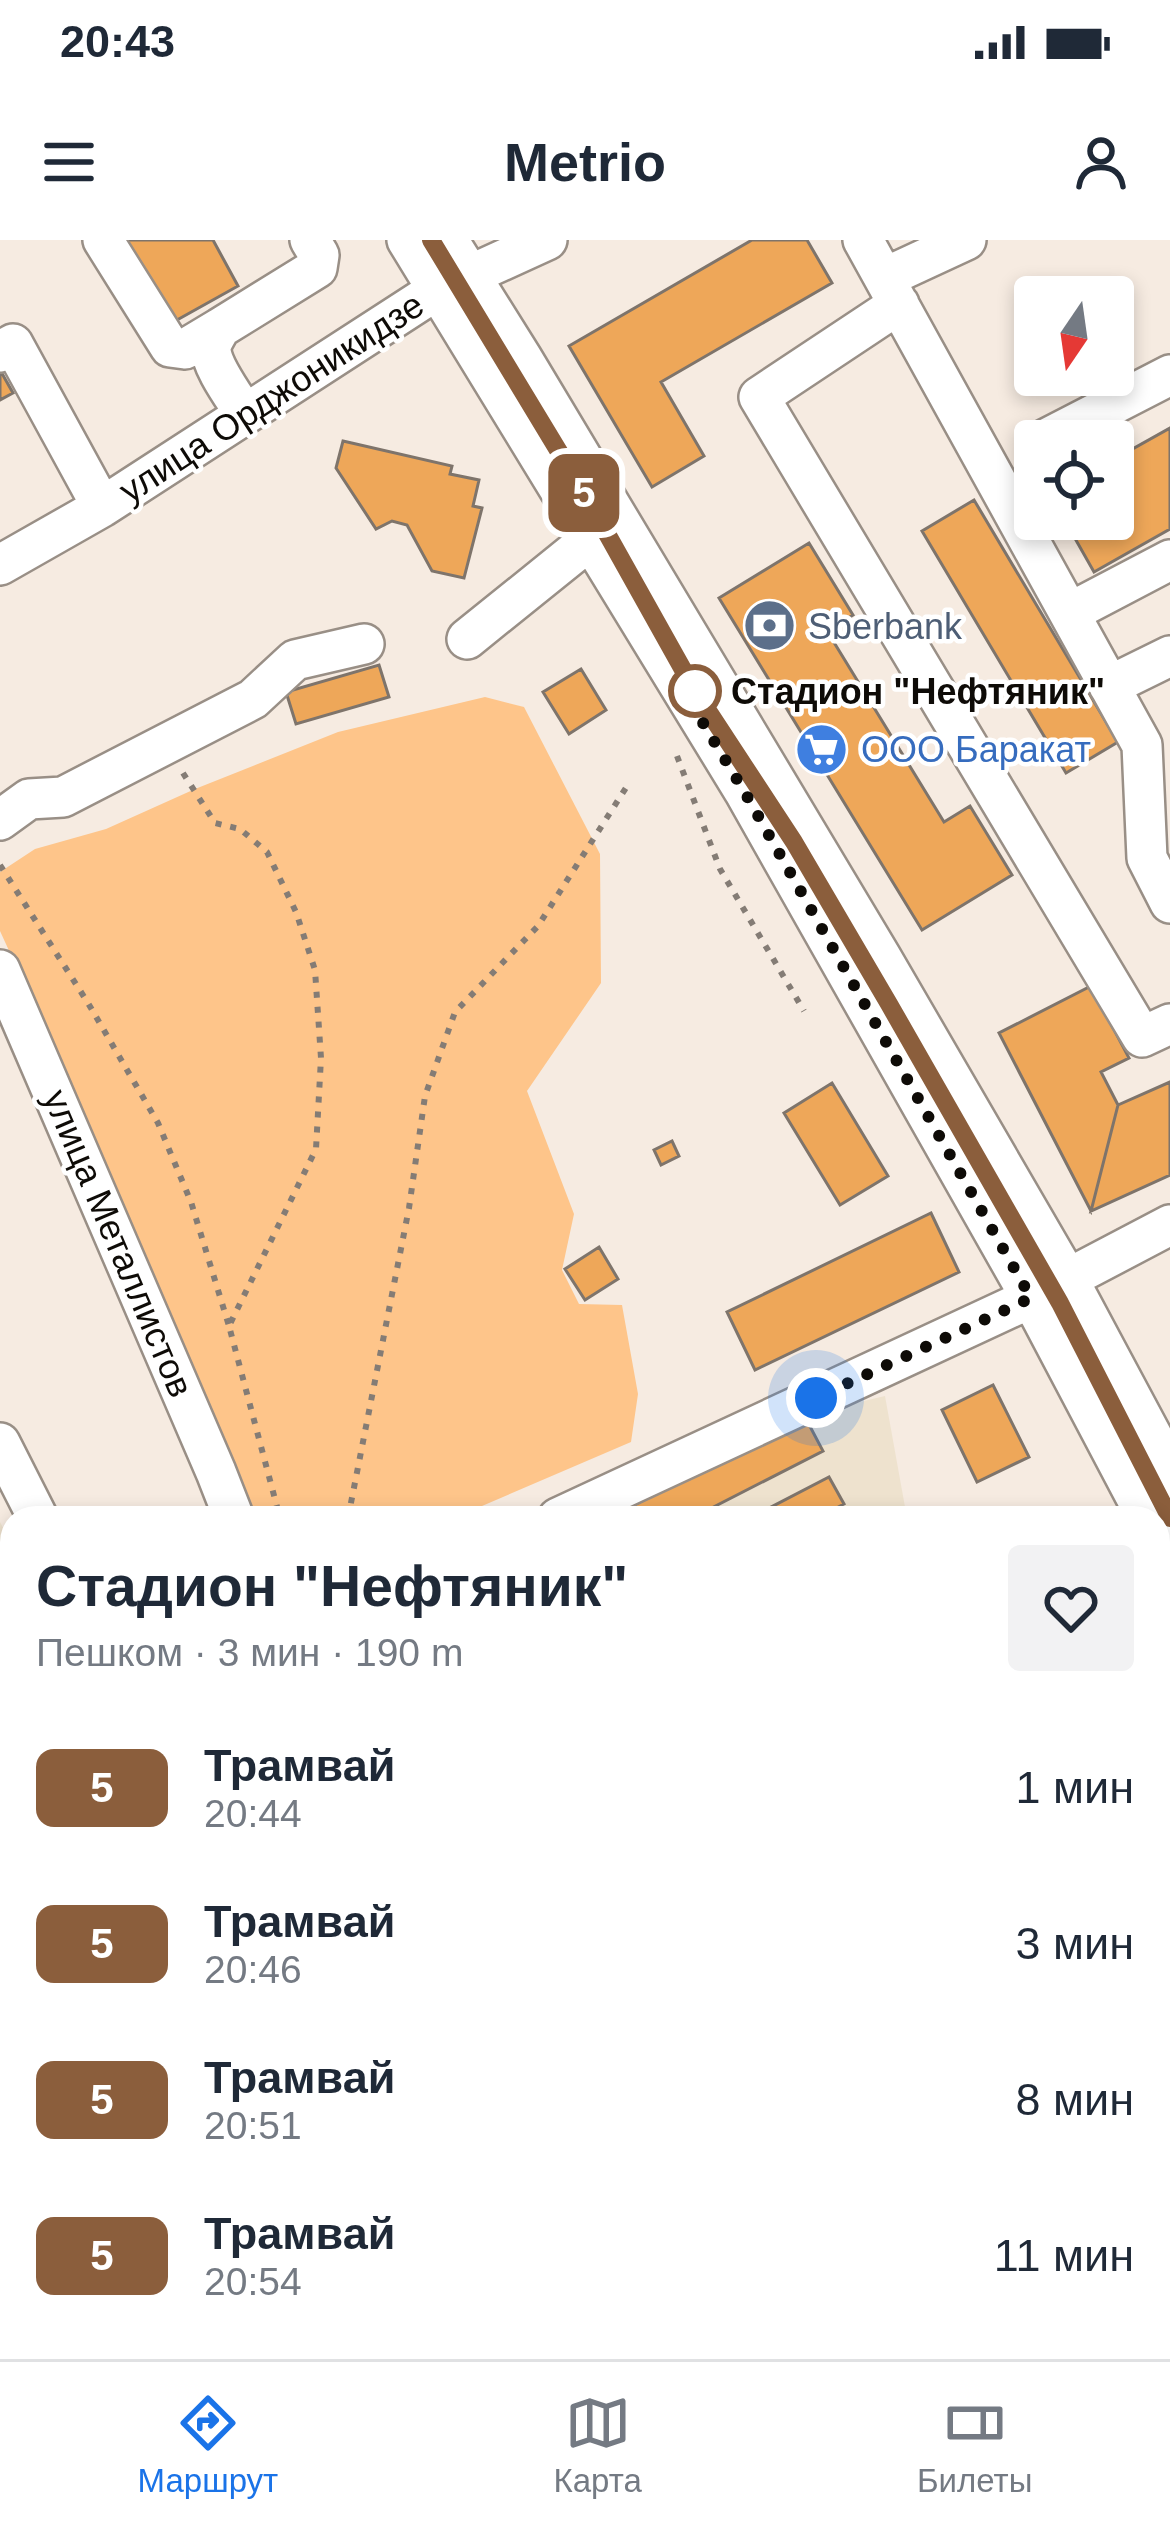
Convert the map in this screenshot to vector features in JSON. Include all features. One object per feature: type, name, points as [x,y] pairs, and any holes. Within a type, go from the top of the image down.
[{"type":"street","points":[[103,240],[170,347],[185,349],[313,273],[320,262],[310,240]]},
{"type":"street","points":[[407,240],[522,358],[881,957],[1068,1279],[1170,1470]]},
{"type":"street","points":[[448,240],[452,282],[591,539],[744,791],[1031,1298],[1141,1506]]},
{"type":"street","name":"улица Орджоникидзе","points":[[0,565],[102,507],[452,282],[547,240]]},
{"type":"street","points":[[863,240],[1142,745],[1147,858],[1170,903]]},
{"type":"street","points":[[966,240],[891,291],[759,397],[1142,1037],[1170,1024]]},
{"type":"street","points":[[220,328],[211,351],[245,414]]},
{"type":"street","points":[[0,352],[13,344],[102,507]]},
{"type":"street","points":[[1083,420],[1170,375]]},
{"type":"street","points":[[989,468],[1014,455]]},
{"type":"street","points":[[467,640],[591,539]]},
{"type":"street","points":[[1070,613],[1170,560]]},
{"type":"street","points":[[0,820],[29,800],[63,796],[253,700],[295,660],[364,644]]},
{"type":"street","points":[[1109,686],[1170,656]]},
{"type":"street","name":"улица Металлистов","points":[[0,970],[14,1036],[229,1506]]},
{"type":"street","points":[[584,1506],[1031,1298],[1170,1226]]},
{"type":"street","points":[[0,1443],[32,1506]]},
{"type":"path","points":[[165,745],[215,823],[240,830],[267,852],[296,912],[315,970],[321,1058],[316,1149],[229,1326]]},
{"type":"path","points":[[674,747],[720,869],[804,1011]]},
{"type":"path","points":[[350,1506],[409,1208],[425,1096],[455,1012],[538,926],[628,783]]},
{"type":"path","points":[[0,865],[158,1123],[191,1202],[277,1506]]},
{"type":"shaded area","points":[[485,697],[524,707],[600,854],[601,983],[527,1091],[574,1214],[562,1270],[579,1304],[622,1305],[638,1394],[631,1442],[482,1506],[248,1506],[215,1446],[83,1112],[0,931],[0,872],[35,849],[106,829],[338,732]]},
{"type":"shaded area","points":[[885,1396],[905,1506],[612,1506],[813,1413]]},
{"type":"building","points":[[121,240],[213,240],[238,286],[168,325]]},
{"type":"building","points":[[752,240],[807,240],[832,283],[661,382],[704,456],[652,487],[569,346]]},
{"type":"building","points":[[0,370],[13,393],[0,400]]},
{"type":"building","points":[[1170,428],[1170,529],[1094,572],[1076,540],[1134,540],[1134,448]]},
{"type":"building","points":[[343,441],[452,466],[450,474],[479,480],[473,506],[482,508],[464,578],[432,571],[407,525],[392,521],[376,529],[336,468]]},
{"type":"building","points":[[974,500],[1118,742],[1066,773],[922,531]]},
{"type":"building","points":[[809,543],[853,615],[827,631],[944,822],[970,806],[1012,875],[922,930],[719,598]]},
{"type":"building","points":[[379,665],[389,697],[296,724],[286,692]]},
{"type":"building","points":[[581,669],[606,710],[569,734],[543,692]]},
{"type":"building","points":[[1091,986],[1129,1058],[1101,1072],[1118,1105],[1091,1211],[999,1033]]},
{"type":"building","points":[[1170,1082],[1170,1175],[1091,1211],[1118,1105]]},
{"type":"building","points":[[832,1083],[888,1176],[840,1205],[784,1113]]},
{"type":"building","points":[[672,1141],[679,1156],[661,1165],[654,1150]]},
{"type":"building","points":[[931,1213],[959,1272],[755,1370],[727,1312]]},
{"type":"building","points":[[599,1247],[618,1279],[585,1300],[565,1269]]},
{"type":"building","points":[[993,1385],[1029,1457],[977,1482],[942,1410]]},
{"type":"building","points":[[805,1417],[823,1451],[715,1506],[632,1506]]},
{"type":"building","points":[[829,1477],[844,1504],[840,1506],[773,1506]]},
{"type":"tram line","points":[[430,240],[587,498],[695,691],[794,841],[889,1004],[1060,1303],[1164,1506]]},
{"type":"tram line","name":"5","points":[[431,240],[587,498],[695,691],[794,842],[889,1004],[1060,1303],[1164,1506]]},
{"type":"place","name":"Sberbank","points":[[769,626]]},
{"type":"place","name":"Стадион \"Нефтяник\"","points":[[695,691]]},
{"type":"place","name":"ООО Баракат","points":[[822,749]]},
{"type":"route","points":[[695,691],[679,683],[1031,1298],[816,1398]]}]
